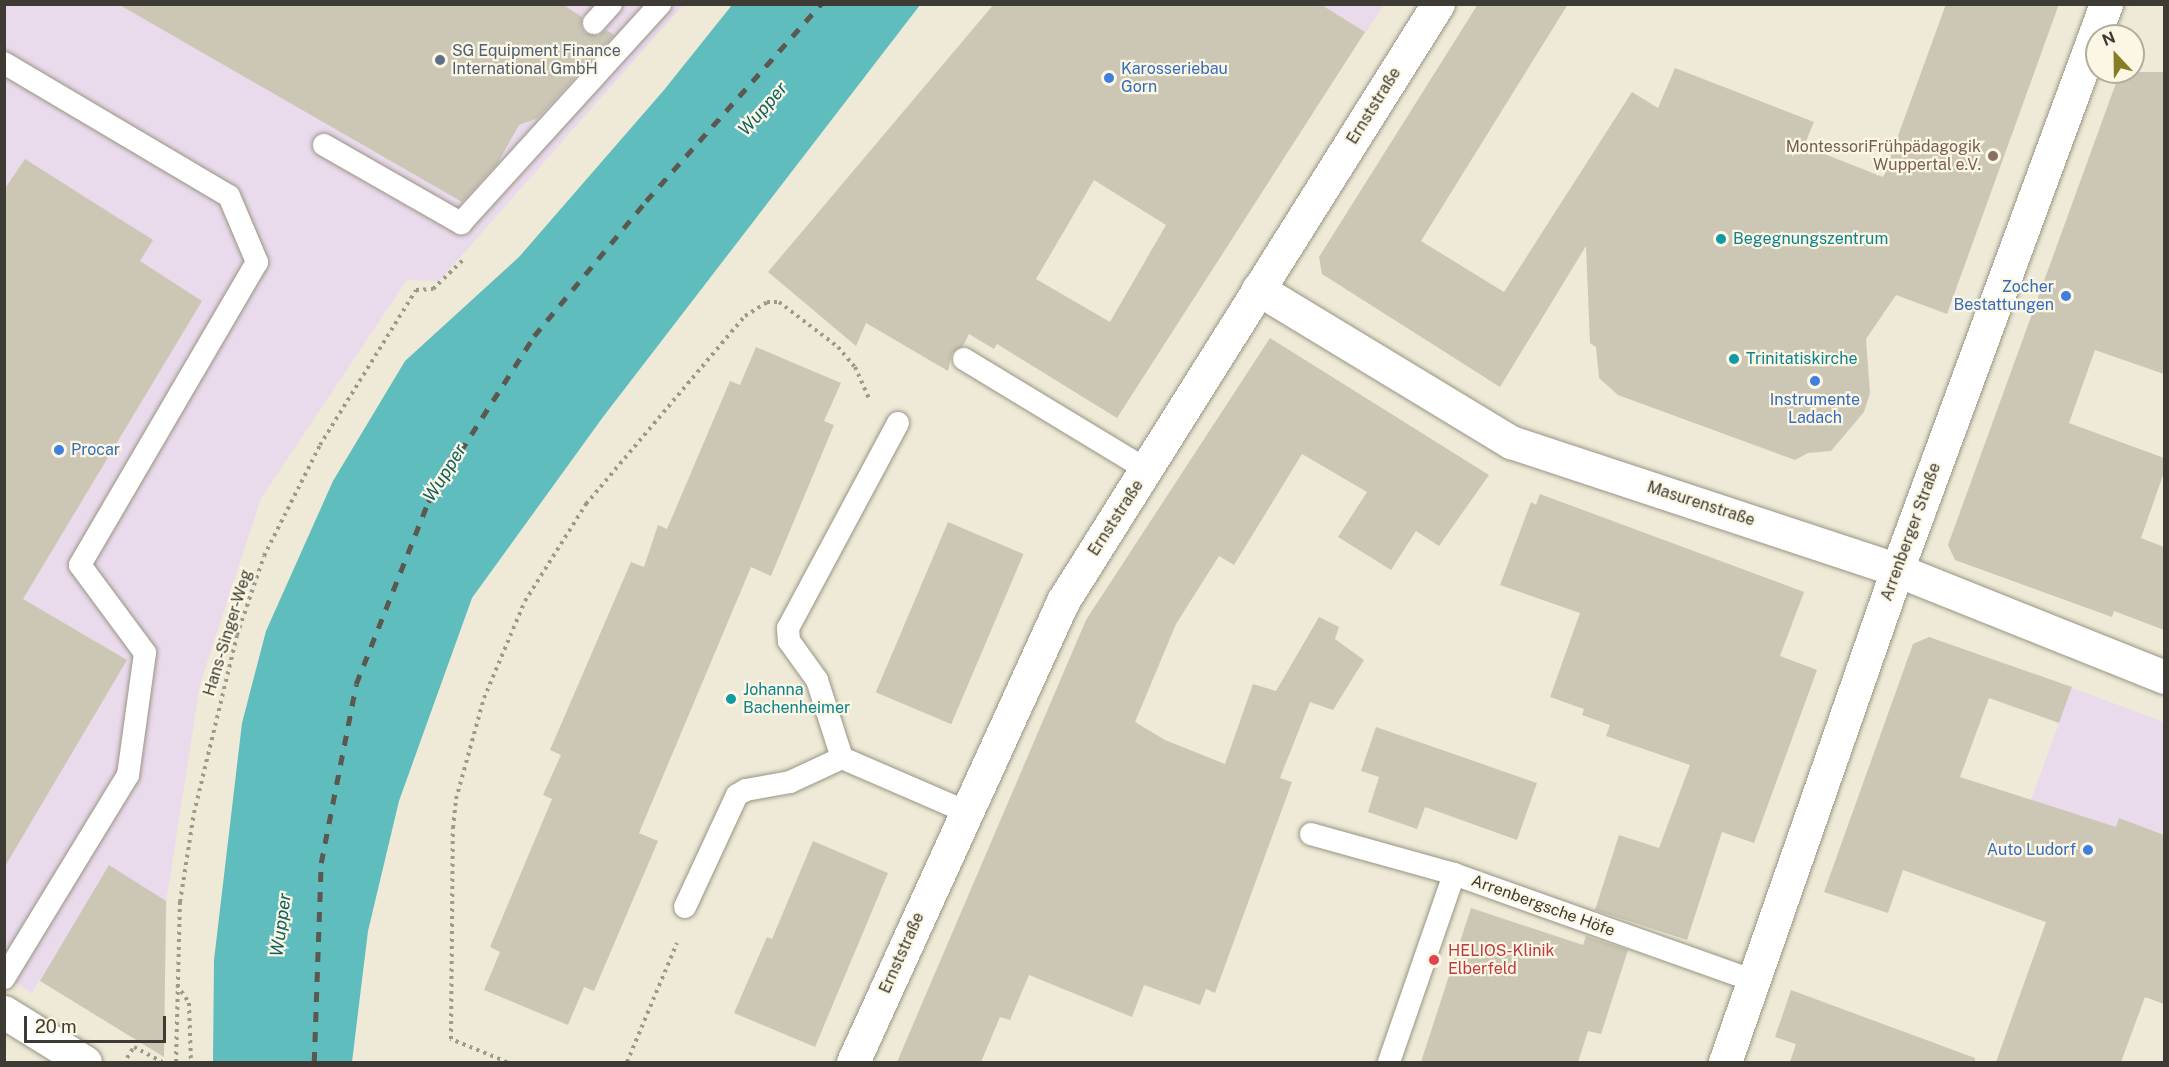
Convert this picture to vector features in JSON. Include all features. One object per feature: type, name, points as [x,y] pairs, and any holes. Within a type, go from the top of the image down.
[{"type":"street","name":"Arrenberger Straße","points":[[1725,1062],[1751,980],[1897,570],[2106,4]]},
{"type":"street","name":"Ernststraße","points":[[853,1062],[1063,601],[1436,5]]},
{"type":"street","name":"Masurenstraße","points":[[1258,289],[1511,442],[1897,570],[2164,677]]},
{"type":"street","points":[[4,1011],[85,1062]]},
{"type":"lane","points":[[594,24],[611,4]]},
{"type":"lane","points":[[324,146],[461,223],[660,4]]},
{"type":"lane","points":[[4,978],[128,776],[146,653],[80,565],[257,262],[229,196],[7,70]]},
{"type":"lane","points":[[964,359],[1147,470]]},
{"type":"lane","points":[[842,758],[817,680],[795,652],[788,628],[898,423]]},
{"type":"lane","points":[[685,907],[737,795],[746,790],[790,782],[842,758],[967,812]]},
{"type":"lane","points":[[1311,834],[1454,874]]},
{"type":"lane","name":"Arrenbergsche Höfe","points":[[1389,1062],[1454,874],[1751,980]]},
{"type":"path","name":"Hans-Singer-Weg","points":[[176,1062],[180,902],[194,813],[237,635],[264,556],[320,445],[416,290],[433,289]]},
{"type":"path","points":[[507,1062],[450,1039],[453,828],[456,799],[484,698],[539,576],[594,495],[745,316],[767,302],[779,302],[838,347],[855,367],[874,406],[898,423]]},
{"type":"path","points":[[627,1062],[682,932],[685,907]]},
{"type":"path","points":[[177,984],[189,1003],[191,1062]]},
{"type":"path","points":[[124,1062],[134,1047],[162,1062]]},
{"type":"shaded area","points":[[4,5],[683,5],[439,281],[407,280],[261,498],[200,684],[167,896],[163,1056],[39,980],[32,993],[5,976]]},
{"type":"shaded area","points":[[1320,5],[1384,5],[1365,33]]},
{"type":"shaded area","name":"Auto Ludorf","points":[[2072,688],[2164,722],[2164,965],[1993,903]]},
{"type":"water","name":"Wupper","points":[[732,5],[920,5],[603,417],[472,598],[399,801],[368,931],[352,1062],[213,1062],[214,960],[242,723],[266,631],[333,481],[405,361],[519,257],[664,90]]},
{"type":"building","points":[[118,4],[562,4],[582,17],[581,27],[585,33],[598,36],[606,30],[614,35],[538,118],[519,125],[497,164],[462,202]]},
{"type":"building","points":[[994,4],[1320,4],[1365,32],[1117,418],[997,344],[994,349],[969,334],[963,346],[952,353],[948,371],[866,323],[856,346],[768,272]],"holes":[[[1094,180],[1166,225],[1110,322],[1036,279]]]},
{"type":"building","points":[[1478,4],[1568,4],[1421,241],[1504,292],[1632,92],[1658,108],[1675,68],[1814,122],[1804,146],[1883,177],[1946,4],[2059,4],[1947,314],[1896,295],[1866,339],[1870,393],[1864,412],[1831,451],[1808,453],[1795,460],[1618,395],[1599,378],[1596,347],[1590,343],[1586,246],[1500,387],[1322,274],[1319,257]]},
{"type":"building","points":[[2145,72],[2164,72],[2164,374],[2095,350],[2069,423],[2164,458],[2164,472],[2141,538],[2164,547],[2164,630],[2114,611],[2112,617],[1955,560],[1948,545],[2116,84],[2145,84]]},
{"type":"building","name":"Procar","points":[[25,159],[153,240],[140,261],[202,301],[23,599],[127,660],[4,868],[4,190]]},
{"type":"building","points":[[1270,338],[1489,475],[1439,546],[1416,531],[1391,570],[1338,537],[1367,492],[1302,454],[1234,565],[1219,556],[1176,624],[1135,722],[1165,740],[1225,764],[1253,684],[1276,691],[1319,617],[1339,627],[1335,639],[1364,660],[1333,710],[1310,702],[1280,778],[1292,782],[1215,993],[1206,989],[1200,1005],[1144,985],[1132,1017],[1029,975],[1010,1020],[1000,1017],[981,1062],[897,1062],[1086,620]]},
{"type":"building","points":[[756,347],[841,383],[824,421],[834,425],[771,576],[751,567],[639,833],[658,841],[594,991],[584,987],[568,1025],[484,990],[500,952],[490,947],[552,799],[543,795],[561,755],[550,750],[631,562],[644,567],[658,525],[667,529],[730,381],[740,385]]},
{"type":"building","points":[[1540,494],[1804,592],[1780,656],[1817,670],[1754,843],[1722,832],[1687,940],[1595,910],[1619,835],[1659,848],[1690,765],[1606,736],[1610,725],[1582,715],[1584,709],[1550,697],[1580,613],[1500,585],[1531,502],[1536,505]]},
{"type":"building","points":[[948,522],[1023,554],[951,724],[876,692]]},
{"type":"building","points":[[1929,637],[2072,687],[2059,723],[1989,698],[1960,777],[2116,827],[2119,818],[2164,835],[2164,1004],[2145,997],[2121,1062],[1996,1062],[2046,922],[1903,870],[1888,913],[1824,892],[1913,644]]},
{"type":"building","points":[[1376,727],[1537,783],[1517,840],[1425,807],[1417,829],[1368,812],[1379,777],[1361,771]]},
{"type":"building","points":[[813,841],[888,873],[815,1047],[734,1013],[767,937],[772,939]]},
{"type":"building","points":[[109,865],[166,901],[164,1057],[40,981]]},
{"type":"building","points":[[1471,908],[1583,945],[1586,936],[1628,950],[1601,1034],[1588,1031],[1578,1062],[1421,1062]]},
{"type":"building","points":[[1791,990],[1975,1058],[1975,1062],[1790,1062],[1796,1044],[1775,1037]]},
{"type":"railway","points":[[314,1062],[321,863],[356,684],[428,502],[534,336],[646,201],[821,4]]},
{"type":"place","name":"SG Equipment Finance International GmbH","points":[[440,60]]},
{"type":"place","name":"Karosseriebau Gorn","points":[[1109,78]]},
{"type":"place","name":"MontessoriFrühpädagogik Wuppertal e.V.","points":[[1993,156]]},
{"type":"place","name":"Begegnungszentrum","points":[[1721,239]]},
{"type":"place","name":"Zocher Bestattungen","points":[[2066,296]]},
{"type":"place","name":"Trinitatiskirche","points":[[1734,359]]},
{"type":"place","name":"Instrumente Ladach","points":[[1815,381]]},
{"type":"place","name":"Procar","points":[[59,450]]},
{"type":"place","name":"Johanna Bachenheimer","points":[[731,699]]},
{"type":"place","name":"Auto Ludorf","points":[[2088,850]]},
{"type":"place","name":"HELIOS-Klinik Elberfeld","points":[[1434,960]]}]
